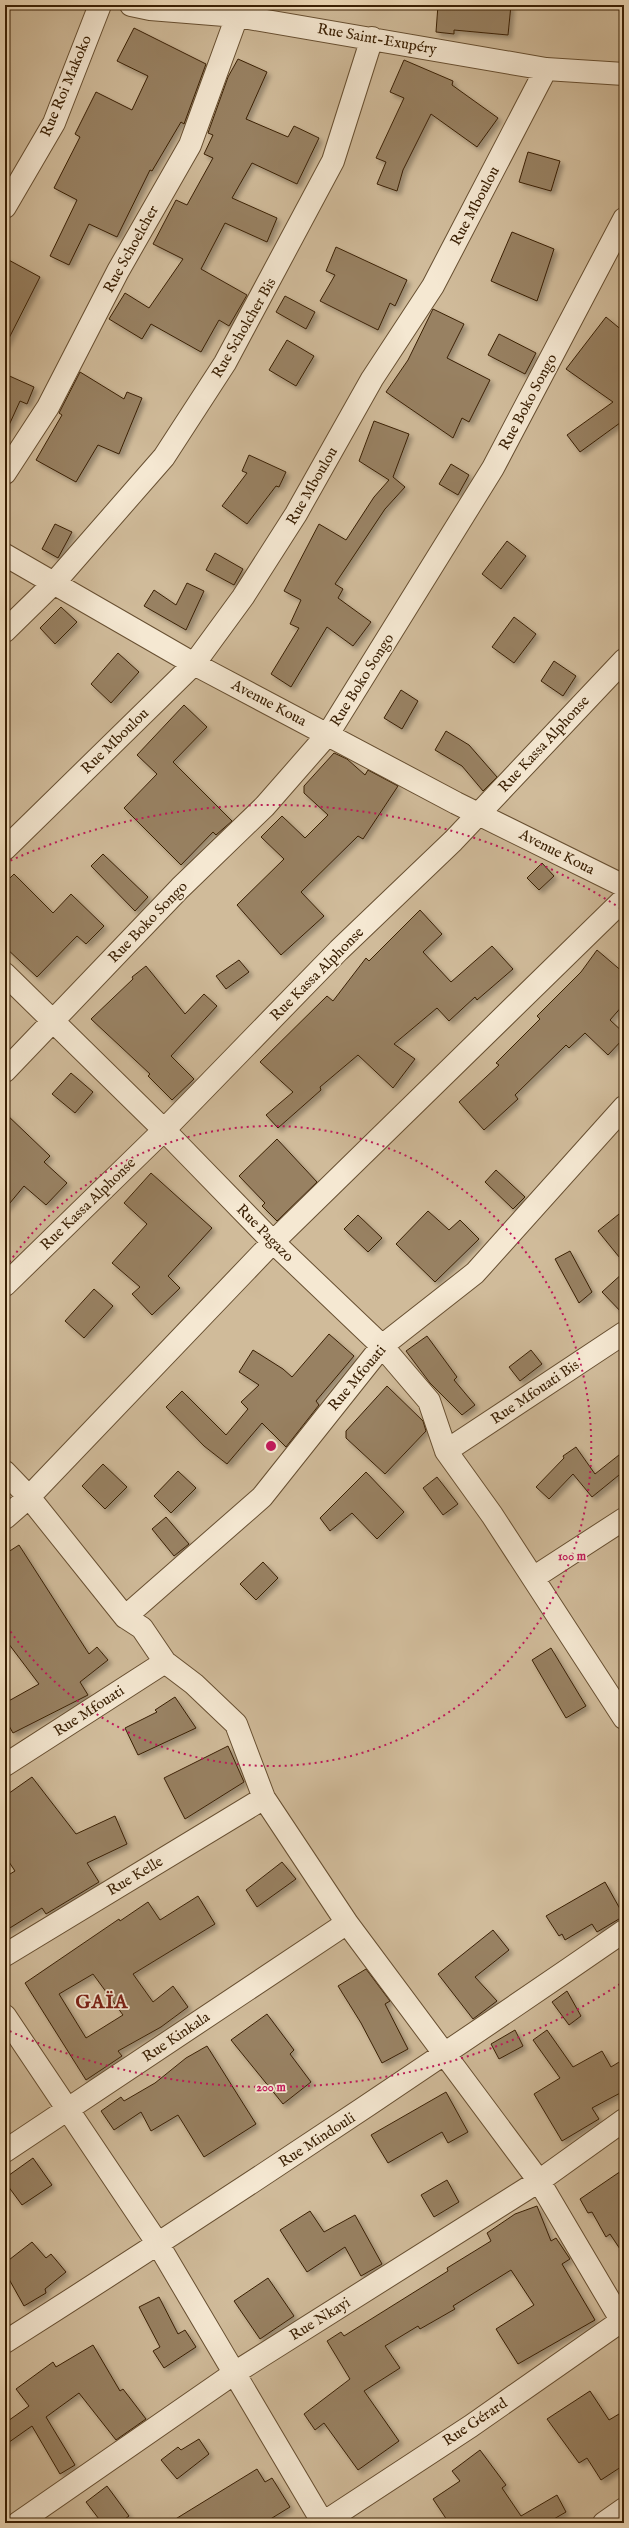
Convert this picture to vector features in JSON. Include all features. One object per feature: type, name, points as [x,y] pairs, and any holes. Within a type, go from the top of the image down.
[{"type":"street","name":"Rue Roi Makoko","points":[[5,207],[54,123],[100,5]]},
{"type":"street","name":"Rue Saint-Exupéry","points":[[144,6],[237,16],[546,69],[624,74]]},
{"type":"street","name":"Rue Schoelcher","points":[[5,473],[48,407],[118,271],[190,145],[237,16]]},
{"type":"street","name":"Rue Scholcher Bis","points":[[54,583],[164,457],[225,363],[333,161],[372,38]]},
{"type":"street","name":"Rue Mboulou","points":[[5,849],[194,664],[243,597],[296,514],[372,379],[433,286],[546,69]]},
{"type":"street","name":"Rue Boko Songo","points":[[5,1071],[180,888],[264,806],[328,734],[493,468],[624,219]]},
{"type":"street","name":"Avenue Koua","points":[[5,555],[194,664],[456,803],[624,886]]},
{"type":"street","points":[[5,631],[54,583]]},
{"type":"street","name":"Rue Kassa Alphonse","points":[[5,1285],[164,1130],[339,950],[480,814],[624,660]]},
{"type":"street","points":[[5,1518],[29,1497],[273,1242],[624,899]]},
{"type":"street","name":"Rue Pagazo","points":[[5,974],[52,1023],[164,1130],[273,1242],[382,1346],[429,1401],[446,1451],[492,1515],[624,1718]]},
{"type":"street","name":"Rue Mfouati","points":[[125,1617],[262,1497],[382,1346],[475,1273],[624,1107]]},
{"type":"street","name":"Rue Mfouati Bis","points":[[446,1451],[624,1333]]},
{"type":"street","points":[[5,1472],[29,1497],[125,1617],[142,1628],[162,1658],[194,1684],[236,1724],[264,1798],[347,1922],[539,2181],[623,2321]]},
{"type":"street","points":[[533,1578],[624,1519]]},
{"type":"street","name":"Rue Mfouati","points":[[5,1765],[162,1658]]},
{"type":"street","name":"Rue Kelle","points":[[5,1955],[264,1798]]},
{"type":"street","name":"Rue Kinkala","points":[[5,2151],[347,1922]]},
{"type":"street","name":"Rue Mindouli","points":[[5,2342],[158,2244],[446,2054],[624,1931]]},
{"type":"street","points":[[5,2016],[158,2244],[236,2372],[323,2523]]},
{"type":"street","name":"Rue Nkayi","points":[[18,2523],[236,2372],[539,2181],[624,2120]]},
{"type":"street","name":"Rue Gérard","points":[[323,2523],[471,2426],[623,2321]]},
{"type":"street","points":[[604,2523],[624,2509]]},
{"type":"shaded area","points":[[5,5],[624,5],[624,2523],[5,2523]]},
{"type":"building","points":[[438,5],[511,5],[508,35],[454,30],[454,34],[436,32]]},
{"type":"building","points":[[134,28],[206,64],[184,124],[181,122],[152,171],[150,170],[117,237],[89,224],[69,265],[50,256],[77,200],[54,188],[80,137],[75,134],[96,92],[132,110],[148,76],[117,61]]},
{"type":"building","points":[[238,59],[267,72],[246,119],[288,137],[294,126],[319,138],[297,184],[252,163],[232,198],[277,218],[267,242],[225,223],[201,269],[247,295],[229,326],[219,320],[201,352],[151,324],[142,339],[109,319],[125,293],[149,308],[183,259],[153,244],[176,200],[187,205],[213,158],[204,154],[213,135],[208,133],[228,77]]},
{"type":"building","points":[[404,60],[453,81],[452,85],[498,118],[477,147],[431,114],[403,170],[397,191],[377,184],[386,162],[376,158],[404,98],[390,92]]},
{"type":"building","points":[[528,152],[560,161],[551,191],[519,182]]},
{"type":"building","points":[[512,232],[554,249],[537,301],[491,281]]},
{"type":"building","points":[[336,247],[407,280],[395,306],[390,303],[378,330],[320,301],[335,275],[326,271]]},
{"type":"building","points":[[5,258],[40,277],[5,346]]},
{"type":"building","points":[[285,296],[315,312],[306,329],[276,312]]},
{"type":"building","points":[[433,309],[464,324],[447,358],[490,380],[469,422],[462,418],[453,438],[386,392],[408,360]]},
{"type":"building","points":[[606,317],[624,332],[624,420],[580,452],[567,435],[613,402],[566,369]]},
{"type":"building","points":[[499,334],[536,353],[525,374],[488,355]]},
{"type":"building","points":[[287,340],[314,356],[296,386],[269,370]]},
{"type":"building","points":[[80,372],[124,399],[127,392],[142,398],[119,454],[98,445],[76,482],[36,460],[62,415],[59,413]]},
{"type":"building","points":[[5,374],[34,387],[27,404],[20,401],[5,434]]},
{"type":"building","points":[[374,421],[409,434],[393,477],[405,487],[385,509],[335,584],[343,589],[338,598],[371,622],[353,646],[327,627],[291,687],[271,674],[299,628],[290,624],[301,600],[284,591],[319,524],[346,540],[374,497],[389,480],[359,461]]},
{"type":"building","points":[[249,455],[286,472],[279,487],[276,486],[247,524],[222,506],[247,473],[242,471]]},
{"type":"building","points":[[451,464],[469,475],[458,495],[439,484]]},
{"type":"building","points":[[55,524],[72,532],[58,558],[42,549]]},
{"type":"building","points":[[507,541],[526,556],[501,589],[482,574]]},
{"type":"building","points":[[215,553],[243,569],[234,585],[206,570]]},
{"type":"building","points":[[187,583],[204,591],[186,630],[144,606],[154,590],[176,605]]},
{"type":"building","points":[[61,607],[77,622],[55,644],[40,628]]},
{"type":"building","points":[[514,617],[536,634],[514,663],[492,647]]},
{"type":"building","points":[[118,653],[139,672],[111,703],[91,684]]},
{"type":"building","points":[[554,661],[576,676],[563,696],[541,681]]},
{"type":"building","points":[[401,690],[418,701],[402,729],[384,718]]},
{"type":"building","points":[[184,705],[207,727],[173,762],[232,821],[216,835],[213,832],[181,865],[124,808],[157,774],[137,755]]},
{"type":"building","points":[[446,731],[469,745],[497,777],[483,791],[462,766],[435,750]]},
{"type":"building","points":[[334,753],[347,759],[365,775],[368,770],[398,786],[363,839],[358,836],[301,892],[324,916],[281,955],[237,905],[284,859],[261,837],[282,816],[305,838],[328,815],[304,793],[304,786]]},
{"type":"building","points":[[103,854],[148,897],[135,911],[91,866]]},
{"type":"building","points":[[542,863],[554,876],[539,890],[527,878]]},
{"type":"building","points":[[14,874],[53,913],[71,894],[104,926],[86,944],[77,936],[37,977],[5,947],[5,883]]},
{"type":"building","points":[[420,910],[442,934],[423,952],[451,982],[492,946],[513,969],[477,1000],[475,997],[449,1021],[437,1008],[394,1044],[415,1059],[393,1088],[358,1055],[320,1087],[321,1090],[278,1128],[266,1115],[293,1092],[260,1062],[327,996],[333,1001],[366,958],[369,961]]},
{"type":"building","points":[[597,950],[624,973],[624,1004],[610,1020],[624,1033],[624,1038],[608,1055],[585,1033],[569,1048],[566,1045],[515,1095],[518,1099],[484,1130],[459,1102],[499,1065],[496,1063],[540,1019],[537,1016],[581,972]]},
{"type":"building","points":[[239,960],[249,972],[226,989],[216,976]]},
{"type":"building","points":[[146,966],[185,1014],[204,994],[217,1006],[171,1056],[194,1079],[172,1100],[148,1076],[150,1074],[91,1019],[133,979],[132,977]]},
{"type":"building","points":[[71,1073],[93,1092],[75,1113],[52,1094]]},
{"type":"building","points":[[5,1113],[50,1156],[44,1162],[67,1183],[46,1205],[24,1186],[5,1209]]},
{"type":"building","points":[[277,1139],[317,1182],[277,1221],[262,1206],[265,1203],[239,1176]]},
{"type":"building","points":[[496,1170],[525,1197],[513,1209],[485,1182]]},
{"type":"building","points":[[151,1173],[212,1228],[168,1276],[180,1288],[152,1315],[132,1294],[140,1287],[112,1263],[147,1224],[124,1203]]},
{"type":"building","points":[[624,1210],[624,1263],[598,1231]]},
{"type":"building","points":[[428,1211],[449,1230],[460,1220],[479,1239],[435,1282],[396,1244]]},
{"type":"building","points":[[358,1215],[382,1238],[368,1252],[344,1229]]},
{"type":"building","points":[[570,1251],[592,1292],[579,1303],[555,1259]]},
{"type":"building","points":[[624,1272],[624,1315],[602,1292]]},
{"type":"building","points":[[94,1289],[113,1306],[84,1338],[65,1321]]},
{"type":"building","points":[[329,1334],[354,1356],[316,1401],[319,1405],[286,1447],[262,1423],[227,1464],[204,1446],[166,1407],[182,1391],[226,1435],[248,1409],[241,1402],[259,1385],[239,1372],[253,1350],[283,1369],[292,1377]]},
{"type":"building","points":[[427,1336],[457,1377],[454,1380],[475,1405],[462,1415],[430,1383],[406,1351]]},
{"type":"building","points":[[531,1350],[542,1364],[520,1381],[509,1367]]},
{"type":"building","points":[[387,1386],[423,1421],[426,1431],[385,1474],[346,1438],[346,1431]]},
{"type":"building","points":[[576,1447],[595,1474],[624,1451],[624,1471],[592,1497],[573,1474],[549,1499],[536,1487],[564,1458],[563,1456]]},
{"type":"building","points":[[103,1464],[127,1487],[105,1509],[82,1486]]},
{"type":"building","points":[[178,1471],[196,1488],[171,1513],[154,1496]]},
{"type":"building","points":[[366,1472],[404,1512],[377,1539],[352,1513],[330,1531],[320,1518]]},
{"type":"building","points":[[437,1477],[458,1504],[443,1515],[423,1488]]},
{"type":"building","points":[[166,1517],[189,1544],[174,1556],[152,1529]]},
{"type":"building","points":[[19,1545],[89,1654],[97,1647],[108,1660],[80,1682],[88,1695],[13,1733],[5,1719],[5,1703],[39,1684],[5,1639],[5,1554]]},
{"type":"building","points":[[263,1562],[278,1578],[256,1600],[240,1584]]},
{"type":"building","points":[[551,1648],[586,1706],[566,1718],[532,1660]]},
{"type":"building","points":[[175,1697],[196,1728],[138,1755],[125,1728],[157,1712],[155,1710]]},
{"type":"building","points":[[228,1746],[244,1782],[185,1819],[164,1778]]},
{"type":"building","points":[[32,1777],[76,1834],[115,1816],[127,1844],[87,1863],[99,1882],[46,1914],[42,1908],[5,1931],[5,1877],[15,1871],[5,1856],[5,1796]]},
{"type":"building","points":[[282,1862],[296,1879],[257,1907],[246,1890]]},
{"type":"building","points":[[605,1882],[624,1916],[597,1932],[592,1924],[565,1940],[562,1934],[559,1936],[546,1916]]},
{"type":"building","points":[[198,1896],[215,1924],[133,1974],[153,2002],[173,1986],[188,2007],[161,2027],[118,2051],[122,2056],[86,2080],[25,1983],[119,1919],[120,1921],[148,1902],[160,1920]],"holes":[[[93,1974],[123,2015],[86,2038],[59,1994]]]},
{"type":"building","points":[[493,1930],[509,1950],[475,1977],[497,2001],[473,2019],[438,1974]]},
{"type":"building","points":[[366,1969],[390,2001],[385,2004],[408,2049],[382,2063],[361,2023],[338,1986]]},
{"type":"building","points":[[567,1991],[581,2016],[569,2025],[552,2002]]},
{"type":"building","points":[[267,2014],[294,2050],[290,2054],[311,2082],[283,2104],[231,2040]]},
{"type":"building","points":[[515,2030],[523,2046],[499,2059],[491,2044]]},
{"type":"building","points":[[547,2030],[573,2067],[602,2051],[611,2067],[624,2059],[624,2091],[592,2108],[599,2119],[562,2141],[534,2094],[560,2078],[533,2040]]},
{"type":"building","points":[[207,2046],[256,2124],[204,2157],[178,2115],[151,2131],[141,2112],[114,2130],[101,2111],[121,2097],[124,2101],[155,2083],[186,2058]]},
{"type":"building","points":[[446,2092],[468,2132],[448,2143],[442,2132],[388,2163],[371,2135]]},
{"type":"building","points":[[33,2158],[52,2185],[22,2205],[5,2182],[5,2178]]},
{"type":"building","points":[[624,2169],[624,2255],[610,2234],[606,2237],[592,2212],[588,2213],[580,2199]]},
{"type":"building","points":[[447,2180],[459,2202],[434,2217],[421,2195]]},
{"type":"building","points":[[537,2206],[551,2241],[556,2238],[570,2259],[562,2264],[595,2320],[518,2364],[496,2329],[534,2305],[511,2270],[453,2306],[455,2309],[420,2329],[418,2326],[385,2346],[400,2368],[364,2391],[399,2441],[358,2470],[324,2423],[315,2430],[304,2414],[350,2379],[327,2341],[341,2332],[344,2336],[448,2271],[447,2268],[491,2241],[487,2233],[515,2214]]},
{"type":"building","points":[[310,2211],[324,2232],[355,2215],[382,2264],[361,2276],[345,2247],[307,2272],[280,2230]]},
{"type":"building","points":[[32,2242],[46,2258],[51,2254],[66,2272],[45,2289],[46,2293],[24,2306],[5,2272],[5,2263]]},
{"type":"building","points":[[268,2278],[294,2316],[260,2339],[234,2301]]},
{"type":"building","points":[[159,2297],[178,2334],[185,2330],[196,2347],[164,2368],[153,2351],[160,2347],[139,2307]]},
{"type":"building","points":[[93,2345],[120,2391],[123,2389],[146,2419],[116,2440],[79,2393],[46,2417],[75,2465],[60,2474],[32,2426],[5,2445],[5,2423],[29,2406],[16,2389],[53,2362],[56,2367]]},
{"type":"building","points":[[590,2391],[609,2420],[624,2411],[624,2465],[601,2480],[587,2458],[579,2463],[547,2419]]},
{"type":"building","points":[[199,2439],[209,2454],[177,2479],[161,2460],[178,2447],[181,2450]]},
{"type":"building","points":[[480,2450],[506,2485],[502,2488],[521,2516],[557,2495],[566,2512],[547,2523],[449,2523],[433,2499],[460,2481],[452,2471]]},
{"type":"building","points":[[257,2469],[265,2482],[272,2478],[290,2507],[264,2523],[169,2523]]},
{"type":"building","points":[[107,2486],[129,2516],[120,2523],[102,2523],[86,2502]]},
{"type":"district","name":"GAÏA","points":[[102,2003]]}]
